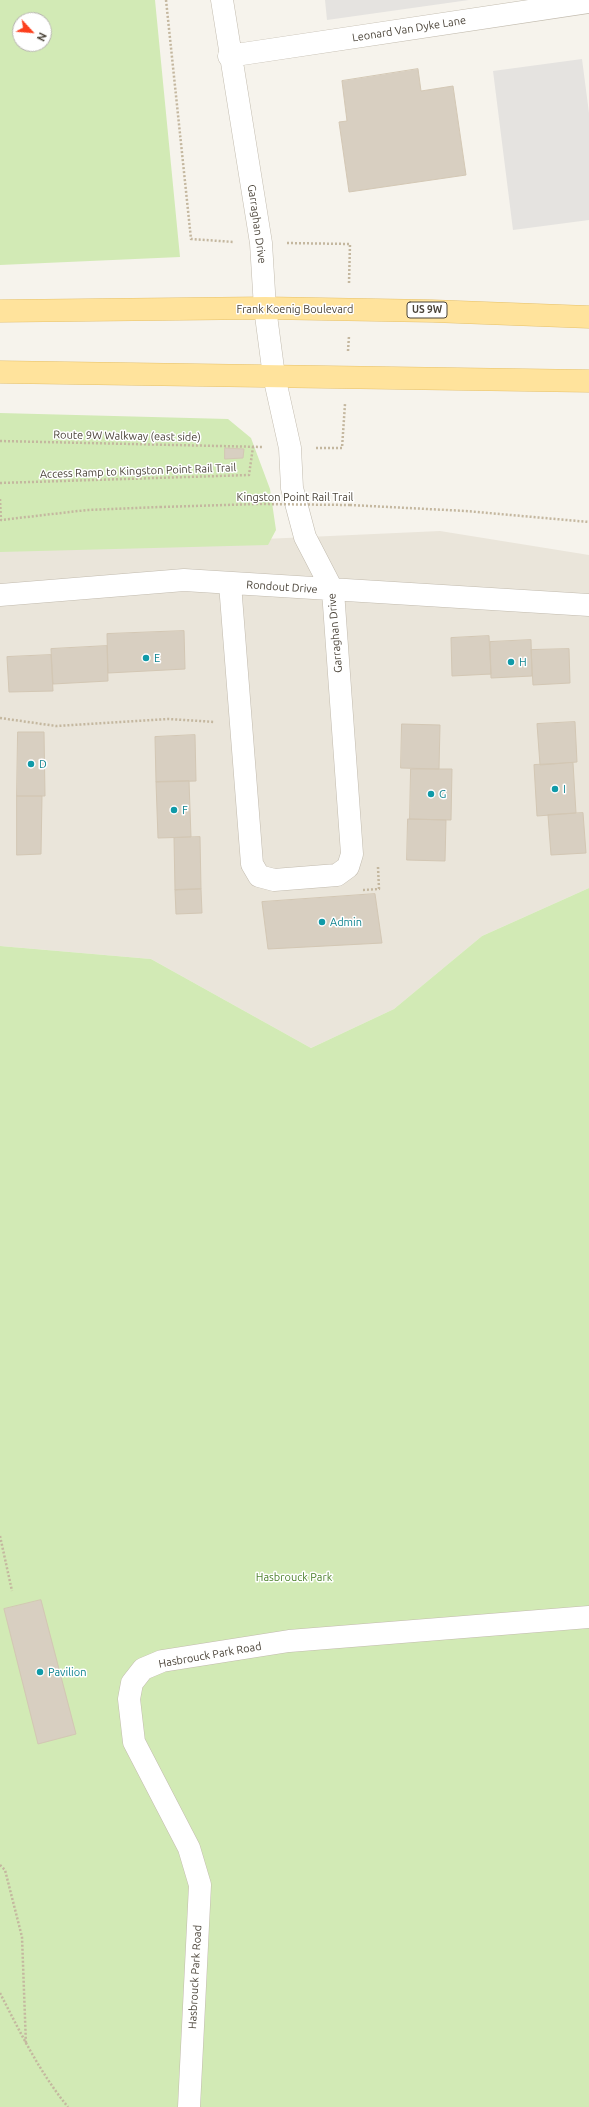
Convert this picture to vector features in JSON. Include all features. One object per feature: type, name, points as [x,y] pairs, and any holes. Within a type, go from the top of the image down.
[{"type":"main road","name":"Frank Koenig Boulevard","points":[[0,311],[265,308],[432,310],[589,317]]},
{"type":"main road","points":[[0,372],[589,381]]},
{"type":"street","name":"Garraghan Drive","points":[[222,0],[261,243],[265,308],[274,376],[290,448],[292,488],[305,537],[333,591],[352,854],[348,867],[337,875],[274,880],[259,876],[252,864],[230,584]]},
{"type":"street","name":"Leonard Van Dyke Lane","points":[[230,56],[589,2]]},
{"type":"street","name":"Rondout Drive","points":[[0,595],[184,580],[333,591],[589,605]]},
{"type":"street","name":"Hasbrouck Park Road","points":[[189,2107],[200,1885],[188,1848],[134,1742],[129,1699],[132,1683],[143,1669],[162,1661],[289,1641],[589,1617]]},
{"type":"path","points":[[166,0],[191,239]]},
{"type":"path","name":"Route 9W Walkway (east side)","points":[[0,441],[253,447]]},
{"type":"path","name":"Access Ramp to Kingston Point Rail Trail","points":[[0,484],[249,475],[253,447]]},
{"type":"path","name":"Kingston Point Rail Trail","points":[[0,499],[1,520],[87,510],[258,504],[350,505],[466,511],[589,522]]},
{"type":"path","points":[[0,718],[56,726],[168,719],[221,722]]},
{"type":"path","points":[[357,890],[379,889],[378,865]]},
{"type":"path","points":[[0,1536],[12,1591]]},
{"type":"path","points":[[0,1865],[5,1870],[22,1937],[26,2045]]},
{"type":"path","points":[[0,1993],[26,2045],[57,2093],[68,2107]]},
{"type":"shaded area","points":[[325,0],[469,0],[327,20]]},
{"type":"shaded area","points":[[582,59],[589,113],[589,220],[513,230],[493,71]]},
{"type":"shaded area","points":[[440,531],[589,555],[589,888],[482,936],[394,1009],[311,1048],[151,959],[0,946],[0,551]]},
{"type":"green space","points":[[0,0],[155,0],[180,257],[0,265]]},
{"type":"green space","points":[[0,413],[228,419],[251,438],[270,489],[276,530],[268,545],[0,552]]},
{"type":"green space","name":"Hasbrouck Park","points":[[589,888],[589,2107],[0,2107],[0,946],[151,959],[311,1048],[394,1009],[482,936]]},
{"type":"building","points":[[418,69],[421,91],[453,86],[466,175],[349,192],[339,122],[347,121],[342,81]]},
{"type":"building","points":[[225,448],[244,449],[243,458],[225,459]]},
{"type":"building","name":"E","points":[[184,631],[185,669],[108,673],[107,634]]},
{"type":"building","name":"H","points":[[489,636],[491,674],[452,676],[451,638]]},
{"type":"building","name":"H","points":[[531,640],[532,676],[491,678],[490,642]]},
{"type":"building","points":[[107,646],[108,681],[53,684],[51,649]]},
{"type":"building","name":"H","points":[[569,649],[570,683],[533,685],[531,650]]},
{"type":"building","points":[[51,655],[53,691],[9,692],[7,657]]},
{"type":"building","name":"I","points":[[575,722],[577,762],[540,765],[537,724]]},
{"type":"building","name":"G","points":[[402,724],[440,725],[439,769],[401,768]]},
{"type":"building","name":"D","points":[[18,732],[44,732],[45,796],[17,796]]},
{"type":"building","name":"F","points":[[195,735],[196,781],[156,782],[155,737]]},
{"type":"building","name":"I","points":[[573,763],[576,813],[537,816],[534,765]]},
{"type":"building","name":"G","points":[[411,769],[452,769],[451,820],[410,819]]},
{"type":"building","name":"F","points":[[189,781],[191,837],[158,838],[156,782]]},
{"type":"building","name":"D","points":[[17,796],[42,796],[41,854],[17,855]]},
{"type":"building","name":"I","points":[[583,813],[586,853],[551,855],[548,815]]},
{"type":"building","name":"G","points":[[408,819],[446,820],[445,861],[407,860]]},
{"type":"building","name":"F","points":[[200,837],[201,889],[175,890],[174,838]]},
{"type":"building","points":[[201,889],[202,913],[176,914],[175,890]]},
{"type":"building","name":"Admin","points":[[375,894],[382,943],[268,949],[262,902]]},
{"type":"building","name":"Pavilion","points":[[41,1600],[76,1734],[38,1744],[4,1609]]},
{"type":"place","name":"E","points":[[146,658]]},
{"type":"place","name":"H","points":[[511,662]]},
{"type":"place","name":"D","points":[[31,764]]},
{"type":"place","name":"I","points":[[555,789]]},
{"type":"place","name":"G","points":[[431,794]]},
{"type":"place","name":"F","points":[[174,810]]},
{"type":"place","name":"Admin","points":[[322,922]]},
{"type":"place","name":"Pavilion","points":[[40,1672]]}]
